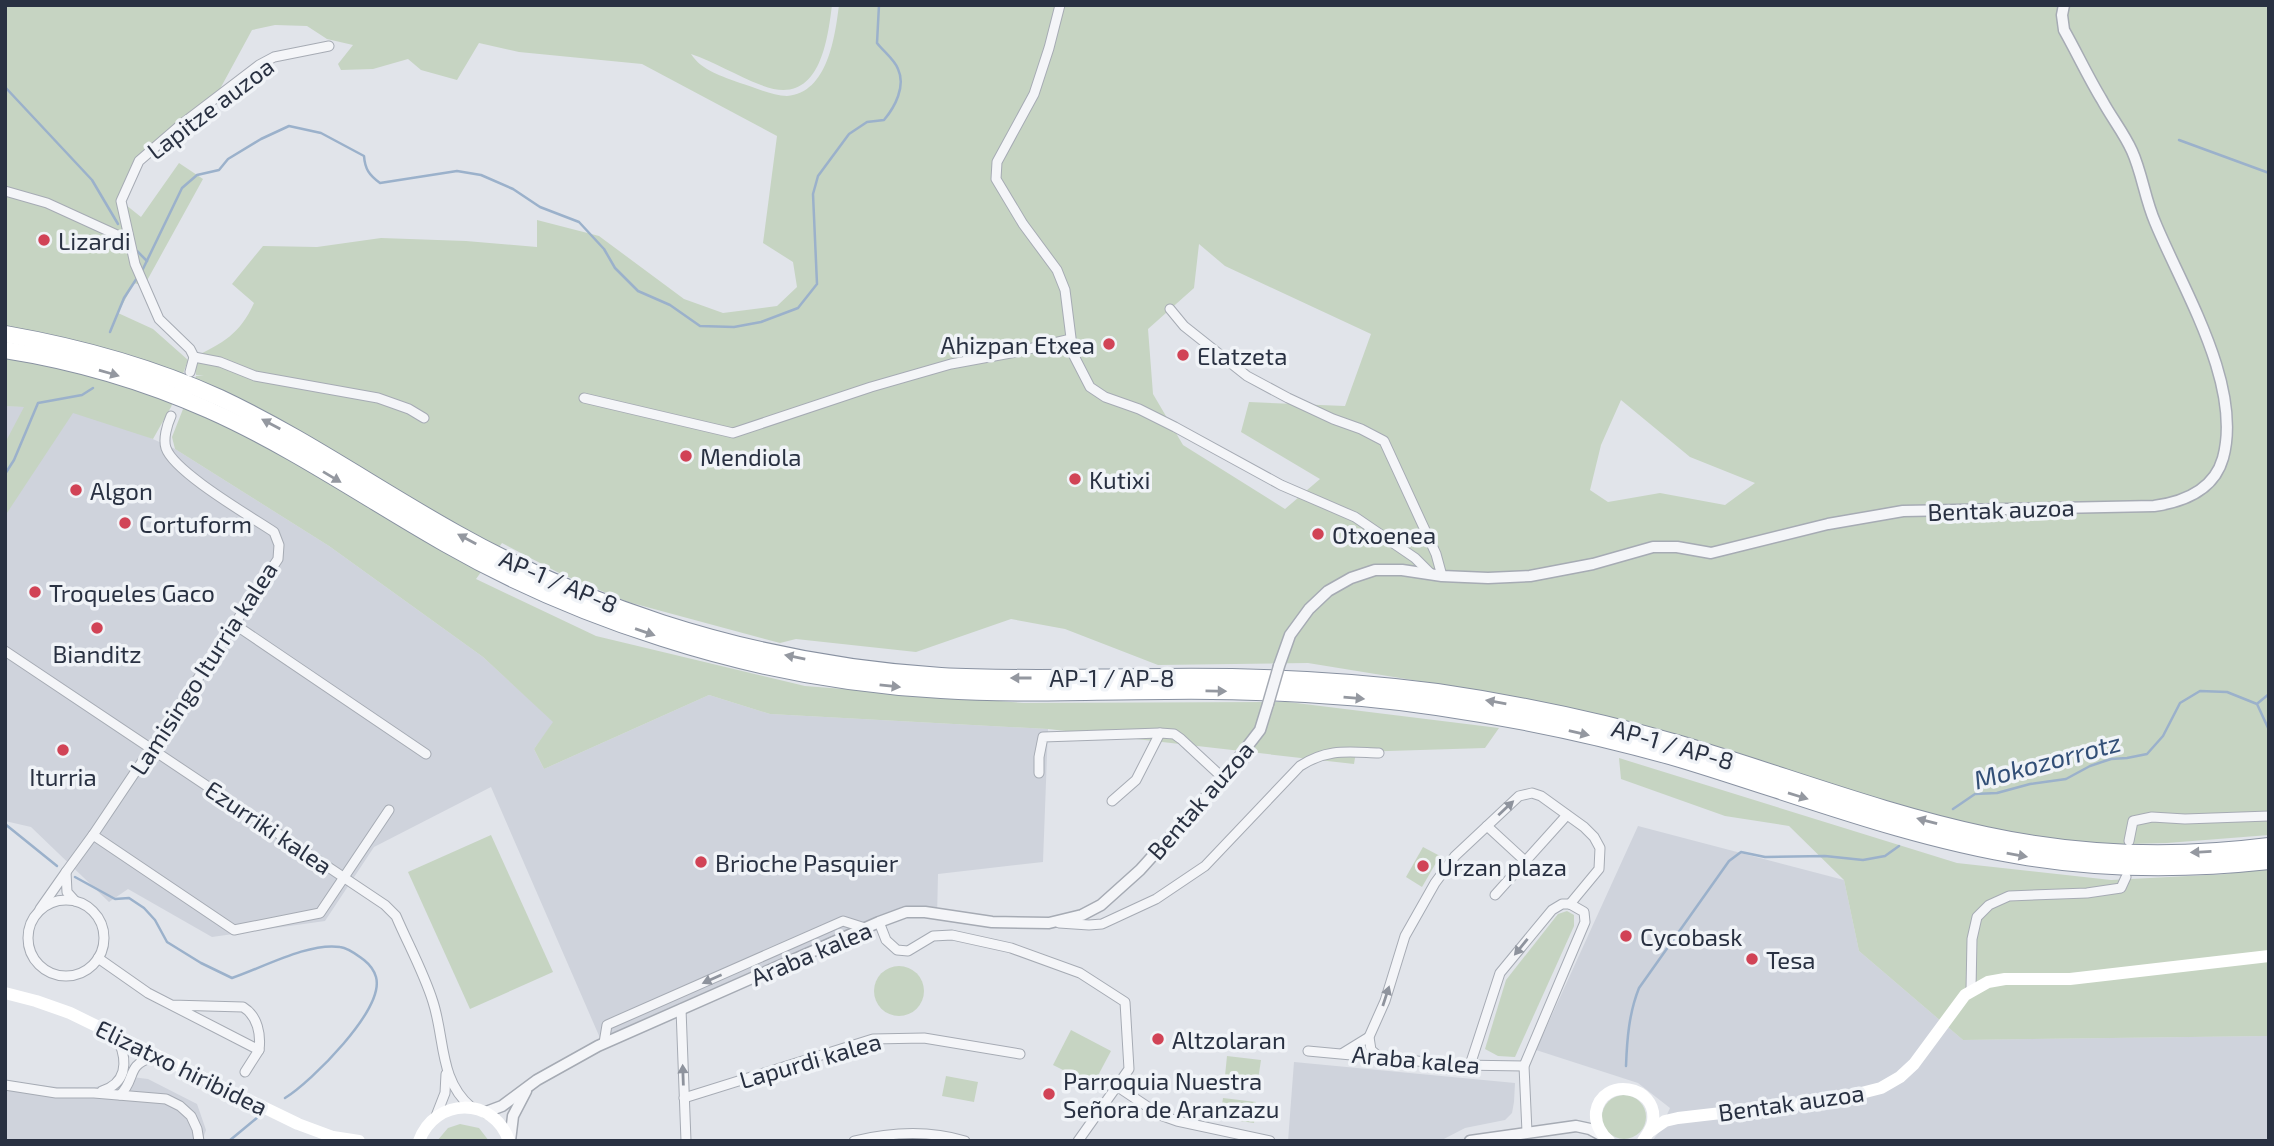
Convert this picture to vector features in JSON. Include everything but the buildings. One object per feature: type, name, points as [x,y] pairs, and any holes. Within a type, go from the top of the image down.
[{"type":"highway","points":[[5,326],[16,327],[32,339]]},
{"type":"highway","name":"AP-1 / AP-8","points":[[5,334],[123,361],[185,383],[273,425],[454,532],[524,568],[631,613],[756,649],[858,668],[936,676],[1287,678],[1437,692],[1536,709],[1634,732],[1924,820],[1990,836],[2059,847],[2127,852],[2196,853],[2269,846]]},
{"type":"highway","name":"AP-1 / AP-8","points":[[5,350],[55,359],[148,386],[227,419],[294,454],[448,545],[553,597],[664,639],[752,663],[856,682],[934,690],[1013,693],[1286,692],[1435,707],[1533,723],[1630,746],[1920,834],[2010,854],[2126,867],[2196,867],[2269,861]]},
{"type":"highway","points":[[5,358],[40,362],[55,359]]},
{"type":"main road","points":[[1971,989],[1997,980],[2070,979],[2269,956]]},
{"type":"main road","name":"Bentak auzoa","points":[[1684,1117],[1834,1100],[1881,1088],[1900,1077],[1914,1064],[1971,989]]},
{"type":"main road","name":"Elizatxo hiribidea","points":[[5,996],[52,1011],[321,1141]]},
{"type":"main road","name":"Elizatxo hiribidea","points":[[5,996],[36,1000],[70,1013],[298,1124],[333,1137],[359,1141]]},
{"type":"main road","points":[[1606,1139],[1596,1122],[1598,1106],[1608,1093],[1623,1088],[1638,1092],[1666,1113],[1684,1117]]},
{"type":"main road","points":[[1644,1138],[1653,1121],[1650,1103]]},
{"type":"main road","points":[[419,1141],[436,1116],[453,1108],[471,1107],[486,1112],[504,1128],[510,1141]]},
{"type":"main road","points":[[1644,1138],[1665,1121],[1684,1117]]},
{"type":"street","points":[[1060,5],[1034,94],[997,162],[996,179],[1023,224],[1057,271],[1065,290],[1070,339],[1080,369],[1090,387],[1097,393],[1139,409],[1281,485],[1355,517],[1437,575]]},
{"type":"street","name":"Bentak auzoa","points":[[1059,923],[1101,905],[1140,870],[1223,778],[1260,730],[1290,635],[1308,609],[1328,591],[1351,578],[1375,570],[1488,578],[1530,576],[1593,564],[1653,547],[1677,547],[1711,553],[1828,524],[1903,511],[2154,506],[2193,496],[2211,480],[2223,460],[2226,439],[2224,392],[2217,364],[2154,219],[2132,150],[2064,30],[2064,5]]},
{"type":"street","name":"Lapitze auzoa","points":[[194,357],[190,349],[159,319],[135,264],[121,201],[139,161],[183,123],[259,65],[274,57],[329,46]]},
{"type":"street","points":[[5,191],[47,203],[128,240]]},
{"type":"street","points":[[1170,309],[1184,327],[1247,376],[1288,398],[1384,441],[1436,554],[1437,575]]},
{"type":"street","points":[[584,398],[733,433],[871,387],[951,364],[1070,339]]},
{"type":"street","points":[[190,372],[194,357],[220,362],[255,376],[379,398],[424,418]]},
{"type":"street","name":"Lamisingo Iturria kalea","points":[[40,909],[93,835],[278,559],[279,545],[274,533],[178,466],[166,447],[166,428],[171,416]]},
{"type":"street","points":[[234,624],[426,754]]},
{"type":"street","name":"Ezurriki kalea","points":[[5,651],[385,905],[396,916],[433,1001],[446,1069]]},
{"type":"street","points":[[1039,773],[1039,757],[1044,737],[1160,733],[1174,734],[1181,739],[1223,778]]},
{"type":"street","points":[[1112,801],[1136,780],[1160,733]]},
{"type":"street","name":"Bentak auzoa","points":[[879,922],[906,912],[925,912],[992,922],[1102,924],[1156,898],[1205,866],[1300,766],[1315,756],[1336,752],[1379,753]]},
{"type":"street","points":[[1379,1057],[1371,1050],[1369,1037],[1385,1001],[1405,936],[1449,862],[1519,796],[1532,793],[1541,796],[1594,837],[1600,848],[1599,869],[1570,904]]},
{"type":"street","points":[[93,835],[234,930],[320,913],[389,810]]},
{"type":"street","points":[[1495,895],[1567,815]]},
{"type":"street","points":[[2129,841],[2133,821],[2152,817],[2185,819],[2269,816]]},
{"type":"street","points":[[1487,826],[1525,861]]},
{"type":"street","points":[[66,872],[67,892],[75,901],[94,912],[104,935],[98,958],[93,965],[78,974],[65,976],[49,972],[38,964],[29,945],[29,932],[40,909],[60,900],[75,901]]},
{"type":"street","points":[[1971,989],[1972,939],[1977,917],[1989,905],[2009,896],[2087,893],[2121,888],[2126,877]]},
{"type":"street","points":[[1470,1065],[1500,973],[1552,910],[1562,904],[1570,904],[1584,912],[1585,922],[1524,1066],[1527,1132]]},
{"type":"street","points":[[604,1043],[607,1025],[843,921],[865,928]]},
{"type":"street","name":"Araba kalea","points":[[486,1112],[502,1106],[567,1062],[604,1043],[879,922],[886,940],[897,950],[908,951],[933,936],[952,935],[1011,948],[1080,974],[1125,1002],[1129,1069],[1118,1087]]},
{"type":"street","points":[[98,958],[148,993],[259,1050]]},
{"type":"street","points":[[171,1005],[243,1007],[250,1011],[261,1035],[259,1050],[244,1072]]},
{"type":"street","points":[[681,1009],[686,1141]]},
{"type":"street","points":[[1341,1053],[1369,1037]]},
{"type":"street","name":"Lapurdi kalea","points":[[684,1098],[873,1038],[924,1038],[1020,1054]]},
{"type":"street","points":[[119,1042],[125,1061],[115,1090],[120,1095]]},
{"type":"street","name":"Araba kalea","points":[[1308,1051],[1470,1065],[1524,1066]]},
{"type":"street","points":[[120,1095],[130,1081],[135,1066],[151,1058]]},
{"type":"street","points":[[446,1069],[455,1090],[471,1107]]},
{"type":"street","points":[[436,1116],[444,1093],[446,1069]]},
{"type":"street","points":[[94,1093],[112,1087],[118,1081]]},
{"type":"street","points":[[130,1081],[145,1097]]},
{"type":"street","points":[[5,1085],[56,1093],[166,1099],[180,1106],[195,1123],[199,1141]]},
{"type":"street","points":[[510,1141],[513,1116],[528,1087]]},
{"type":"street","points":[[1078,1141],[1118,1087],[1160,1115],[1270,1141]]},
{"type":"street","points":[[1576,1126],[1588,1118],[1598,1106]]},
{"type":"street","points":[[1470,1141],[1576,1126],[1590,1129],[1606,1139]]},
{"type":"street","points":[[854,1141],[907,1132],[943,1135],[965,1141]]},
{"type":"shaded area","points":[[5,406],[84,408],[175,449],[329,546],[483,657],[554,722],[534,749],[544,769],[709,695],[770,714],[1048,729],[1043,862],[938,874],[937,918],[904,917],[600,1038],[491,787],[374,847],[325,921],[212,937],[128,889],[109,902],[31,827],[5,821]]},
{"type":"shaded area","points":[[1638,826],[1844,880],[1859,951],[1963,1040],[2269,1036],[2269,1141],[1652,1141],[1670,1108],[1638,1083],[1536,1050]]},
{"type":"shaded area","points":[[1294,1062],[1515,1083],[1512,1113],[1505,1120],[1465,1128],[1440,1141],[1288,1141]]},
{"type":"shaded area","points":[[132,1077],[148,1079],[197,1104],[206,1130],[202,1141],[5,1141],[5,1081],[57,1087],[96,1087]]},
{"type":"green space","points":[[5,5],[832,5],[827,38],[816,69],[807,81],[795,88],[780,90],[761,85],[691,54],[701,65],[719,75],[769,93],[787,96],[812,85],[820,74],[832,47],[839,5],[2269,5],[2269,835],[2167,843],[2087,845],[1990,832],[1608,718],[1492,693],[1308,663],[1158,665],[1065,629],[1011,619],[916,652],[796,639],[780,643],[628,602],[561,574],[502,543],[476,579],[596,636],[805,686],[1023,703],[1288,702],[1499,728],[1485,748],[1356,752],[1354,764],[1048,729],[770,714],[709,695],[544,769],[534,749],[553,722],[483,657],[329,546],[175,449],[172,437],[196,376],[204,376],[196,375],[194,357],[230,336],[249,314],[254,303],[232,284],[263,246],[317,247],[381,238],[537,247],[537,220],[599,236],[684,299],[723,313],[777,306],[797,287],[793,262],[763,243],[777,136],[642,64],[519,52],[479,43],[457,80],[421,70],[408,59],[373,69],[341,70],[338,64],[353,45],[327,39],[307,26],[275,25],[252,30],[214,100],[139,161],[121,201],[141,217],[179,163],[203,179],[144,286],[134,283],[118,313],[153,329],[188,360],[171,407],[153,439],[73,413],[5,516],[5,443],[24,407],[5,406]],"holes":[[[1199,244],[1225,266],[1371,334],[1345,406],[1249,402],[1241,432],[1320,479],[1285,509],[1183,445],[1153,394],[1148,329],[1194,288]],[[1621,400],[1690,457],[1755,483],[1725,505],[1660,493],[1608,502],[1590,490],[1601,445]]]},
{"type":"green space","points":[[1619,758],[1957,863],[2111,880],[2227,874],[2269,865],[2269,1036],[1963,1040],[1859,951],[1844,880],[1789,826],[1725,816],[1621,779]]},
{"type":"green space","points":[[491,835],[553,972],[470,1009],[408,872]]},
{"type":"green space","name":"Urzan plaza","points":[[1423,847],[1440,856],[1422,887],[1406,877]]},
{"type":"green space","points":[[1567,911],[1574,915],[1574,926],[1515,1057],[1498,1056],[1485,1049],[1506,980],[1558,914]]},
{"type":"green space","points":[[899,966],[916,974],[924,991],[916,1008],[899,1016],[882,1008],[874,991],[882,974]]},
{"type":"green space","points":[[1071,1030],[1111,1051],[1093,1085],[1053,1065]]},
{"type":"green space","points":[[1227,1056],[1261,1060],[1258,1080],[1225,1076]]},
{"type":"green space","points":[[946,1076],[978,1082],[974,1102],[942,1096]]},
{"type":"green space","points":[[1624,1095],[1633,1096],[1640,1101],[1645,1108],[1645,1126],[1640,1133],[1633,1138],[1624,1139],[1615,1138],[1608,1133],[1603,1126],[1602,1117],[1603,1108],[1608,1101],[1615,1096]]},
{"type":"green space","points":[[1223,1098],[1256,1102],[1254,1123],[1220,1118]]},
{"type":"green space","points":[[460,1124],[479,1128],[489,1141],[437,1141],[448,1128]]},
{"type":"waterway","points":[[141,273],[182,188],[197,175],[219,170],[228,159],[289,126],[321,133],[364,156],[368,171],[380,183],[457,171],[481,175],[513,189],[540,207],[579,222],[604,249],[615,268],[638,291],[670,305],[700,326],[734,327],[761,322],[798,308],[817,284],[813,194],[818,176],[849,134],[867,122],[884,120],[898,96],[901,82],[898,69],[877,43],[879,5]]},
{"type":"waterway","points":[[5,87],[92,180],[118,224]]},
{"type":"waterway","points":[[2179,140],[2269,173]]},
{"type":"waterway","points":[[137,251],[147,261]]},
{"type":"waterway","points":[[110,332],[124,298],[137,278]]},
{"type":"waterway","points":[[5,474],[14,460],[38,403],[82,395],[93,388]]},
{"type":"waterway","name":"Mokozorrotz","points":[[1953,809],[1975,794],[1997,793],[2030,784],[2066,779],[2090,766],[2111,759],[2147,754],[2163,736],[2180,703],[2200,691],[2227,692],[2257,704],[2269,730]]},
{"type":"waterway","points":[[2258,703],[2269,694]]},
{"type":"waterway","points":[[5,824],[57,866]]},
{"type":"waterway","name":"Mokozorrotz","points":[[1626,1066],[1629,1026],[1639,988],[1729,861],[1741,852],[1765,857],[1825,856],[1863,860],[1885,856],[1899,846]]},
{"type":"waterway","points":[[75,877],[115,899],[129,898],[155,920],[167,942],[232,978],[300,952],[328,946],[347,949],[368,963],[376,977],[376,991],[358,1025],[328,1061],[285,1098]]},
{"type":"waterway","points":[[229,1141],[258,1117]]},
{"type":"place","name":"Lizardi","points":[[44,240]]},
{"type":"place","name":"Ahizpan Etxea","points":[[1109,344]]},
{"type":"place","name":"Elatzeta","points":[[1183,355]]},
{"type":"place","name":"Mendiola","points":[[686,456]]},
{"type":"place","name":"Kutixi","points":[[1075,479]]},
{"type":"place","name":"Algon","points":[[76,490]]},
{"type":"place","name":"Cortuform","points":[[125,523]]},
{"type":"place","name":"Otxoenea","points":[[1318,534]]},
{"type":"place","name":"Troqueles Gaco","points":[[35,592]]},
{"type":"place","name":"Bianditz","points":[[97,628]]},
{"type":"place","name":"Iturria","points":[[63,750]]},
{"type":"place","name":"Brioche Pasquier","points":[[701,862]]},
{"type":"place","name":"Urzan plaza","points":[[1423,866]]},
{"type":"place","name":"Cycobask","points":[[1626,936]]},
{"type":"place","name":"Tesa","points":[[1752,959]]},
{"type":"place","name":"Altzolaran","points":[[1158,1039]]},
{"type":"place","name":"Parroquia Nuestra Señora de Aranzazu","points":[[1049,1094]]}]
